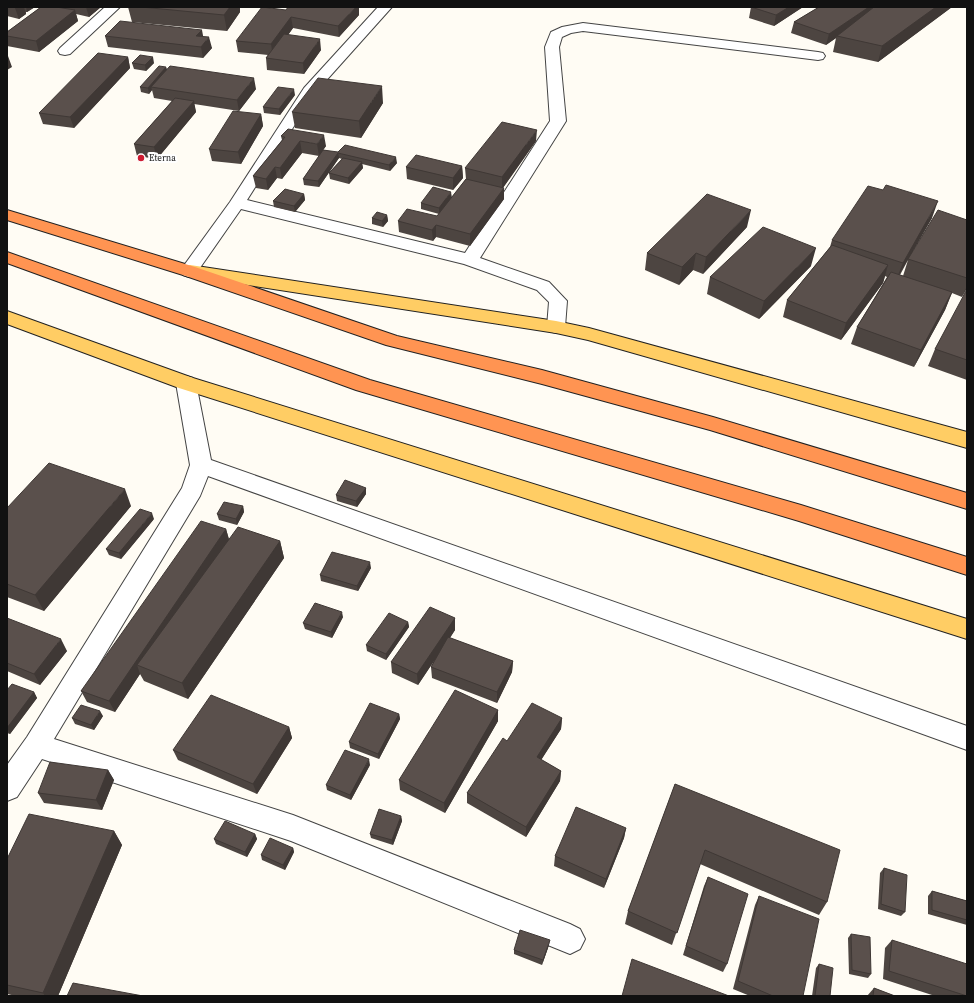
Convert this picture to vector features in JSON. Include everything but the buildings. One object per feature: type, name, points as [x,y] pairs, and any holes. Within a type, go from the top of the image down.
[{"type":"highway","points":[[7,216],[189,271],[393,341],[542,377],[713,424],[967,501]]},
{"type":"highway","points":[[7,257],[363,386],[793,511],[967,566]]},
{"type":"main road","points":[[189,271],[589,334],[967,440]]},
{"type":"main road","points":[[7,317],[186,383],[967,629]]},
{"type":"street","points":[[65,51],[113,7]]},
{"type":"street","points":[[189,271],[236,203],[309,91],[385,7]]},
{"type":"street","points":[[470,260],[558,120],[552,47],[556,35],[567,30],[583,27],[818,56]]},
{"type":"street","points":[[236,203],[470,260],[515,275],[543,286],[558,301],[556,328]]},
{"type":"street","points":[[7,788],[36,745],[192,490],[200,465],[186,383]]},
{"type":"street","points":[[200,465],[967,738]]},
{"type":"street","points":[[36,745],[293,828],[570,938]]},
{"type":"place","name":"Eterna","points":[[141,158]]}]
